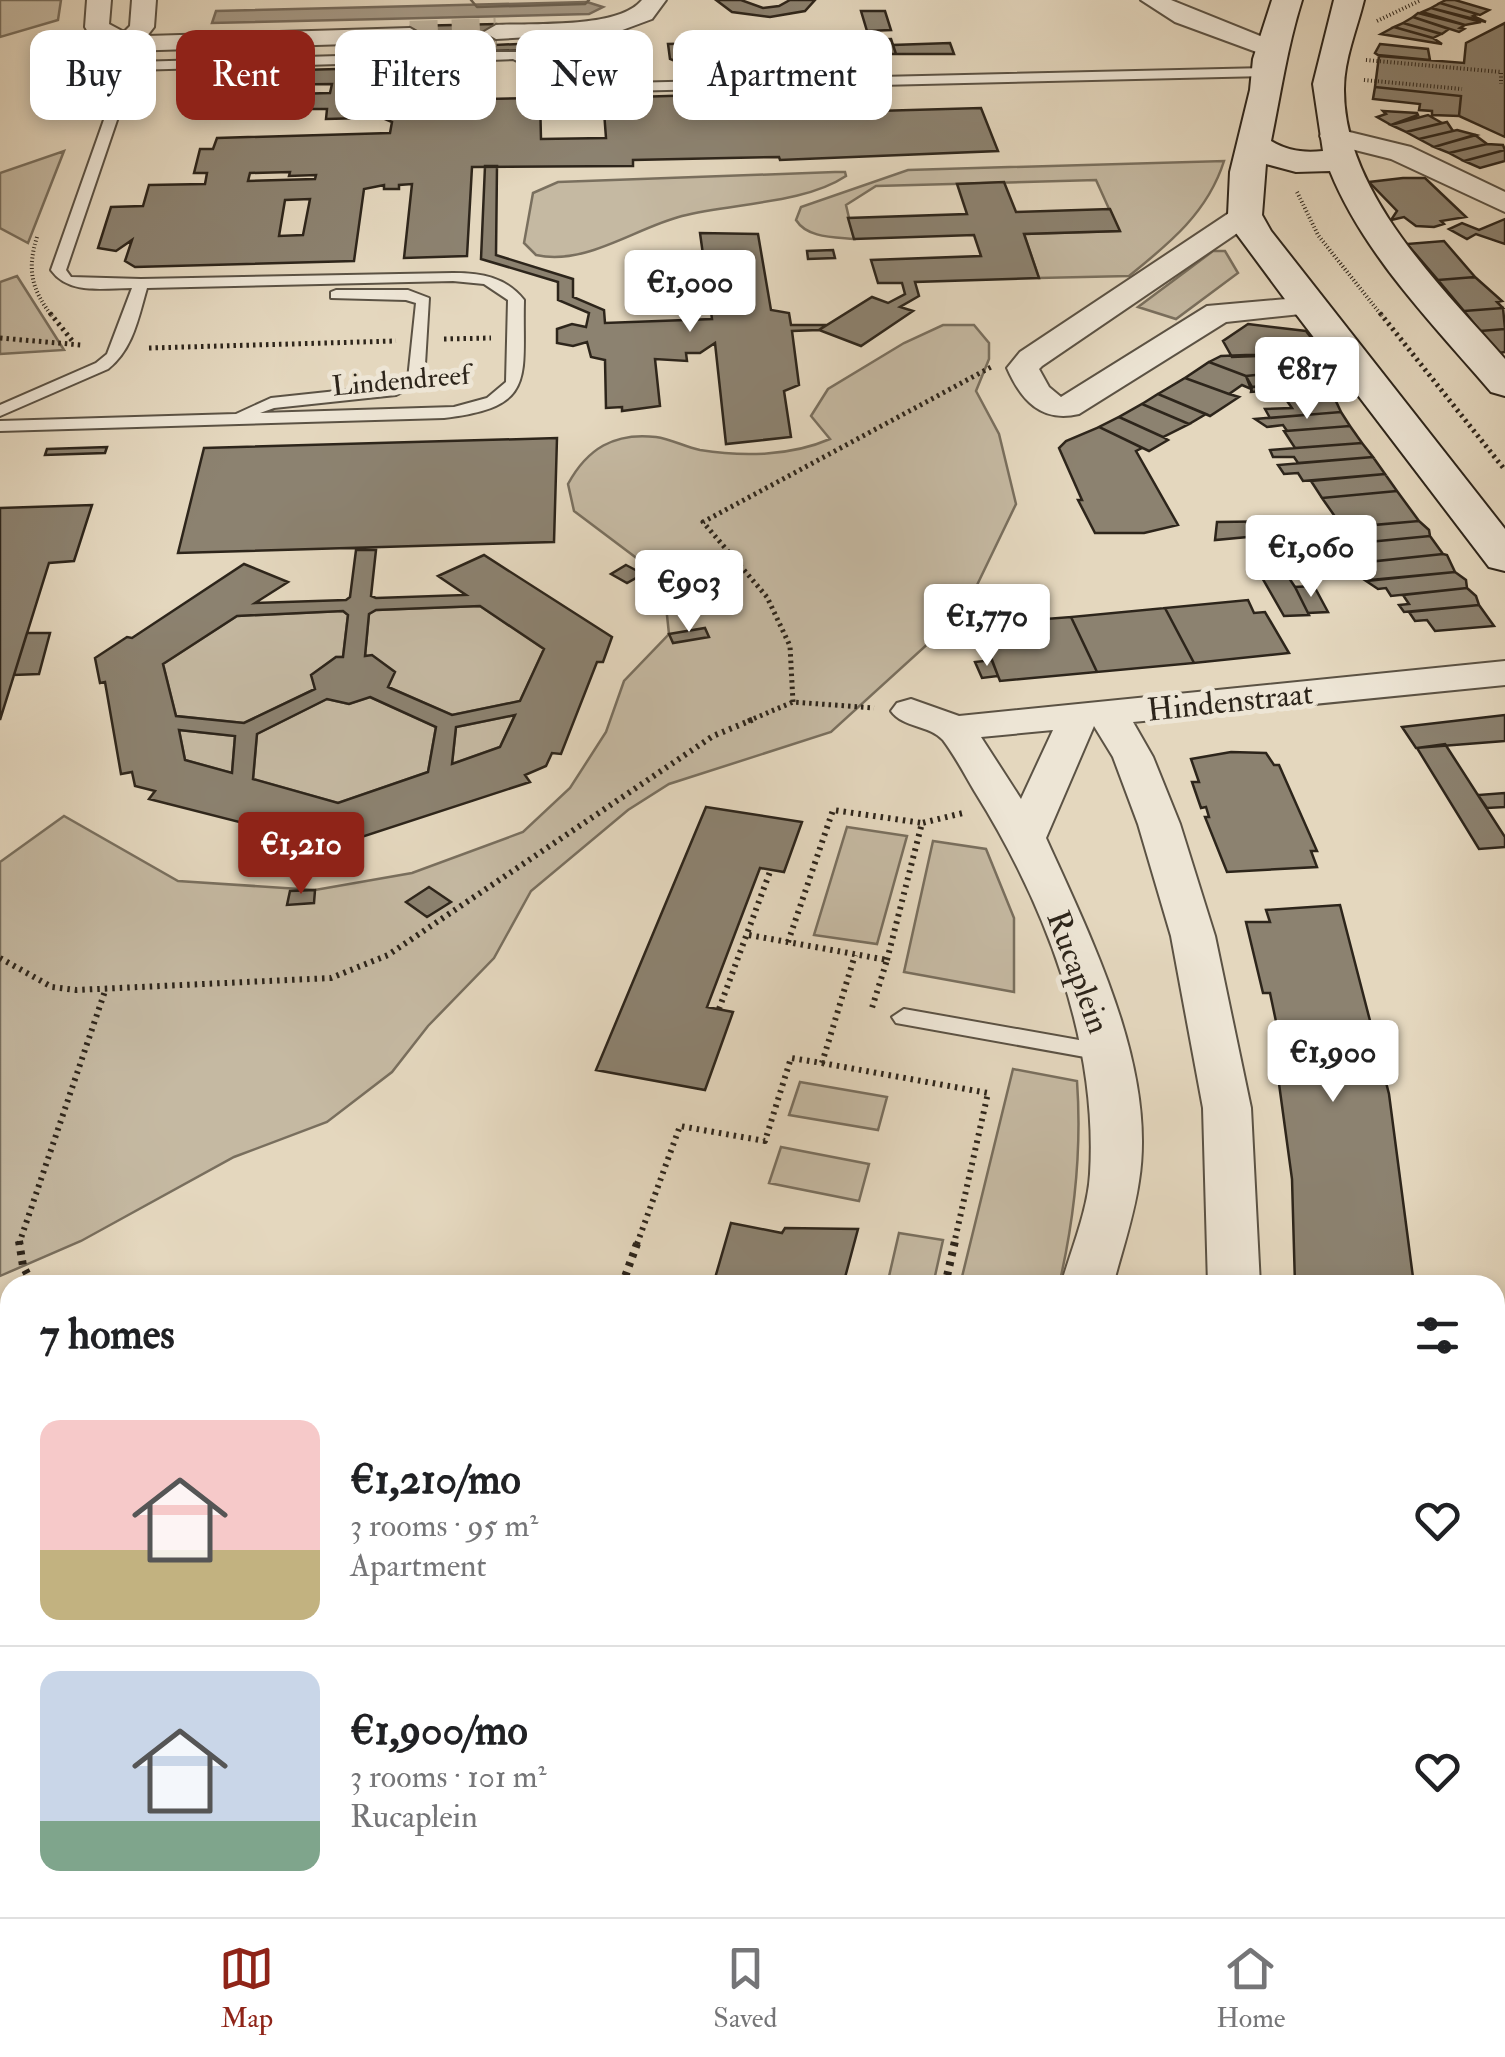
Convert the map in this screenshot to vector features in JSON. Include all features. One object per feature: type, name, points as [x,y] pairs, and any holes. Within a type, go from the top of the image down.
[{"type":"main road","points":[[1287,0],[1270,52],[1266,90],[1247,172],[1245,215],[1309,306],[1505,558]]},
{"type":"main road","points":[[1348,0],[1349,55],[1328,93],[1335,137],[1379,228],[1505,384]]},
{"type":"main road","points":[[1270,52],[1329,43],[1349,55]]},
{"type":"main road","points":[[1255,145],[1268,155],[1292,163],[1335,137]]},
{"type":"street","points":[[99,0],[97,27],[100,30]]},
{"type":"street","name":"Lindendreef","points":[[140,30],[144,0]]},
{"type":"street","points":[[496,44],[632,21],[654,0]]},
{"type":"street","points":[[1152,0],[1270,52]]},
{"type":"street","points":[[156,54],[335,48]]},
{"type":"street","points":[[1335,137],[1402,152],[1505,203]]},
{"type":"street","points":[[1245,215],[1031,359],[1023,368],[1040,400],[1050,407],[1068,407],[1218,312],[1309,306]]},
{"type":"street","name":"Hindenstraat","points":[[956,728],[1505,673]]},
{"type":"street","points":[[910,711],[956,728]]},
{"type":"street","points":[[1014,820],[1093,717],[1133,757],[1159,824],[1193,936],[1227,1108],[1234,1275]]},
{"type":"street","name":"Rucaplein","points":[[956,728],[1014,820],[1076,954],[1107,1053],[1115,1106],[1115,1179],[1090,1275]]},
{"type":"lane","points":[[496,46],[581,88],[1270,52]]},
{"type":"lane","name":"Lindendreef","points":[[0,426],[444,413],[498,400],[514,382],[516,300],[511,292],[487,280],[453,276],[142,284],[66,280],[58,270],[107,120]]},
{"type":"lane","points":[[227,421],[271,403],[406,388],[416,381],[426,304],[414,296],[297,295],[266,281]]},
{"type":"lane","points":[[0,411],[102,366],[120,349],[142,284]]},
{"type":"lane","points":[[904,1017],[1107,1053]]},
{"type":"path","points":[[1349,55],[1500,72],[1501,84]]},
{"type":"path","points":[[1362,80],[1462,89]]},
{"type":"path","points":[[1297,194],[1318,235],[1505,470]]},
{"type":"path","points":[[0,338],[120,349],[514,337]]},
{"type":"path","points":[[793,702],[790,646],[767,597],[703,522],[1003,360],[1031,359]]},
{"type":"path","points":[[0,958],[52,987],[105,990],[332,978],[370,966],[713,736],[793,702],[910,711]]},
{"type":"path","points":[[788,942],[834,810],[922,824],[1014,820]]},
{"type":"path","points":[[904,1017],[871,1012],[922,824]]},
{"type":"path","points":[[718,1009],[771,870]]},
{"type":"path","points":[[749,936],[887,960]]},
{"type":"path","points":[[822,1063],[856,955]]},
{"type":"path","points":[[28,1275],[18,1238],[105,990]]},
{"type":"path","points":[[626,1275],[680,1126],[765,1141],[792,1058],[988,1093],[947,1275]]},
{"type":"shaded area","points":[[0,0],[61,0],[58,20],[0,37]]},
{"type":"shaded area","points":[[64,151],[28,243],[0,228],[0,173]]},
{"type":"shaded area","points":[[1224,161],[1198,211],[1173,239],[1129,276],[1039,278],[1024,234],[1119,231],[1096,180],[876,186],[846,205],[854,239],[814,233],[796,220],[801,207],[908,170]]},
{"type":"shaded area","points":[[845,172],[846,176],[810,192],[682,216],[592,251],[555,257],[536,255],[524,243],[533,193],[558,182]]},
{"type":"shaded area","points":[[1213,251],[1225,251],[1238,273],[1176,319],[1138,307]]},
{"type":"shaded area","points":[[17,276],[64,350],[0,354],[0,282]]},
{"type":"shaded area","points":[[943,325],[974,325],[989,343],[989,359],[976,391],[999,434],[1016,504],[965,610],[831,732],[669,784],[628,810],[531,891],[494,958],[428,1026],[392,1072],[327,1122],[234,1157],[81,1241],[0,1275],[0,862],[64,816],[178,881],[315,890],[412,873],[523,832],[570,788],[606,732],[624,681],[669,634],[663,578],[574,511],[568,484],[584,461],[615,440],[641,436],[733,454],[783,452],[815,445],[830,439],[811,416],[828,389],[904,343]]},
{"type":"shaded area","points":[[480,606],[544,649],[520,701],[452,715],[388,687],[394,672],[372,656],[365,656],[369,614],[376,610]]},
{"type":"shaded area","points":[[343,611],[348,615],[343,657],[336,657],[312,675],[315,689],[244,723],[176,716],[163,664],[237,616]]},
{"type":"shaded area","points":[[370,697],[436,727],[428,772],[338,803],[253,779],[257,734],[327,699],[349,704]]},
{"type":"shaded area","points":[[515,715],[500,747],[452,764],[456,727]]},
{"type":"shaded area","points":[[179,730],[235,736],[232,773],[185,760]]},
{"type":"shaded area","points":[[847,827],[907,836],[877,944],[814,935]]},
{"type":"shaded area","points":[[933,841],[986,849],[1014,918],[1014,992],[904,972]]},
{"type":"shaded area","points":[[1013,1069],[1077,1081],[1076,1183],[1061,1275],[962,1275]]},
{"type":"shaded area","points":[[800,1082],[887,1097],[878,1130],[789,1115]]},
{"type":"shaded area","points":[[781,1147],[869,1164],[859,1201],[769,1183]]},
{"type":"shaded area","points":[[899,1233],[943,1240],[935,1275],[889,1275]]},
{"type":"water","points":[[587,2],[603,7],[589,14],[212,23],[216,11]]},
{"type":"building","points":[[716,0],[741,0],[763,8],[790,0],[815,0],[805,11],[770,17],[732,12]]},
{"type":"building","points":[[1446,0],[1489,10],[1480,15],[1440,3]]},
{"type":"building","points":[[1440,3],[1477,14],[1473,16],[1486,22],[1431,8]]},
{"type":"building","points":[[1431,8],[1481,22],[1465,25],[1422,12]]},
{"type":"building","points":[[861,11],[885,11],[891,30],[867,30]]},
{"type":"building","points":[[1418,13],[1465,25],[1460,28],[1464,29],[1459,32],[1413,17]]},
{"type":"building","points":[[1413,17],[1449,29],[1442,34],[1403,23]]},
{"type":"building","points":[[1403,23],[1441,34],[1433,38],[1394,27]]},
{"type":"building","points":[[1505,23],[1505,137],[1459,116],[1461,96],[1375,87],[1379,56],[1464,63],[1466,43]]},
{"type":"building","points":[[496,24],[496,30],[411,30],[411,26]]},
{"type":"building","points":[[1394,27],[1433,38],[1442,44],[1381,34]]},
{"type":"building","points":[[950,43],[954,54],[896,54],[893,45]]},
{"type":"building","points":[[516,44],[516,50],[496,51],[496,45]]},
{"type":"building","points":[[1380,44],[1428,49],[1430,60],[1378,55],[1375,53]]},
{"type":"building","points":[[335,69],[335,119],[326,119],[327,109],[315,109],[315,93],[330,93],[332,84],[315,84],[315,70]]},
{"type":"building","points":[[1375,87],[1461,96],[1459,116],[1432,115],[1432,111],[1419,110],[1420,104],[1373,99]]},
{"type":"building","points":[[653,96],[673,96],[673,120],[892,120],[892,111],[981,108],[998,151],[780,160],[633,160],[633,166],[472,167],[467,256],[404,258],[412,184],[399,185],[399,189],[384,189],[384,185],[364,189],[354,261],[135,267],[125,261],[132,240],[116,251],[98,248],[111,207],[143,206],[149,185],[205,184],[207,173],[194,173],[200,149],[213,149],[217,138],[390,133],[392,122],[387,120],[496,120],[496,99],[516,98],[516,120],[541,120],[541,139],[606,138],[605,120],[653,120]],"holes":[[[290,172],[289,176],[316,175],[315,179],[248,181],[250,173]],[[310,199],[303,235],[279,236],[285,200]]]},
{"type":"building","points":[[1383,111],[1418,115],[1391,125],[1377,117],[1386,114]]},
{"type":"building","points":[[1428,115],[1442,123],[1406,132],[1391,125]]},
{"type":"building","points":[[1447,122],[1453,131],[1419,139],[1406,132]]},
{"type":"building","points":[[1457,130],[1476,135],[1434,147],[1419,139]]},
{"type":"building","points":[[1475,135],[1487,144],[1449,153],[1434,147]]},
{"type":"building","points":[[1487,144],[1503,145],[1505,150],[1464,161],[1449,153]]},
{"type":"building","points":[[1505,150],[1505,161],[1480,168],[1464,161]]},
{"type":"building","points":[[485,166],[497,166],[496,255],[573,279],[573,297],[604,310],[605,323],[712,319],[700,233],[758,234],[771,310],[789,313],[791,325],[826,325],[819,330],[792,331],[799,385],[784,391],[791,437],[726,444],[715,343],[700,353],[686,353],[687,361],[655,359],[660,406],[622,411],[622,407],[606,408],[605,360],[591,357],[587,342],[573,346],[557,343],[557,329],[572,324],[586,327],[589,313],[558,300],[558,282],[481,259]]},
{"type":"building","points":[[1425,178],[1466,217],[1441,221],[1444,224],[1434,227],[1416,226],[1404,217],[1391,220],[1397,211],[1369,182]]},
{"type":"building","points":[[1004,182],[1016,212],[1110,209],[1120,231],[1024,234],[1039,278],[915,282],[919,296],[900,307],[913,311],[861,346],[819,330],[872,297],[888,303],[905,294],[902,283],[878,283],[871,260],[981,256],[974,235],[854,239],[848,218],[967,214],[957,184]]},
{"type":"building","points":[[1505,219],[1505,244],[1476,234],[1467,239],[1449,229],[1462,223],[1479,230]]},
{"type":"building","points":[[1444,241],[1475,277],[1438,280],[1407,244]]},
{"type":"building","points":[[833,250],[835,258],[808,259],[807,251]]},
{"type":"building","points":[[1475,277],[1502,301],[1497,302],[1503,308],[1464,311],[1438,280]]},
{"type":"building","points":[[1503,308],[1505,329],[1480,331],[1464,311]]},
{"type":"building","points":[[1248,324],[1306,331],[1322,352],[1306,363],[1282,355],[1232,357],[1223,341]]},
{"type":"building","points":[[1505,329],[1505,352],[1499,353],[1480,331]]},
{"type":"building","points":[[1282,355],[1306,363],[1310,369],[1246,376],[1209,362],[1221,356]]},
{"type":"building","points":[[1209,362],[1246,376],[1251,389],[1242,385],[1229,394],[1185,378]]},
{"type":"building","points":[[1310,369],[1323,379],[1252,387],[1246,376]]},
{"type":"building","points":[[1185,378],[1239,397],[1210,416],[1158,394]]},
{"type":"building","points":[[1319,382],[1328,395],[1285,398],[1279,390],[1251,392],[1252,387]]},
{"type":"building","points":[[1158,394],[1206,414],[1189,424],[1142,404]]},
{"type":"building","points":[[1333,395],[1341,412],[1270,418],[1265,409],[1292,408],[1285,398]]},
{"type":"building","points":[[1142,404],[1189,424],[1163,437],[1119,417]]},
{"type":"building","points":[[1341,412],[1350,426],[1287,431],[1283,425],[1267,427],[1255,419]]},
{"type":"building","points":[[1119,417],[1168,440],[1149,451],[1099,427]]},
{"type":"building","points":[[1350,426],[1362,443],[1295,448],[1284,431]]},
{"type":"building","points":[[1099,427],[1142,448],[1136,451],[1178,525],[1144,533],[1095,533],[1059,448]]},
{"type":"building","points":[[557,438],[554,542],[178,553],[204,448]]},
{"type":"building","points":[[1362,443],[1373,457],[1298,463],[1294,457],[1273,457],[1270,450]]},
{"type":"building","points":[[107,447],[105,453],[45,455],[47,449]]},
{"type":"building","points":[[1373,457],[1385,474],[1303,481],[1298,473],[1284,474],[1278,465]]},
{"type":"building","points":[[1385,474],[1397,491],[1322,498],[1311,481]]},
{"type":"building","points":[[1397,491],[1419,521],[1343,528],[1322,498]]},
{"type":"building","points":[[92,505],[74,561],[49,563],[0,720],[0,508]]},
{"type":"building","points":[[1301,517],[1317,520],[1313,531],[1215,540],[1217,522],[1285,521]]},
{"type":"building","points":[[1419,521],[1430,536],[1358,543],[1348,527]]},
{"type":"building","points":[[1430,536],[1443,554],[1367,562],[1358,543]]},
{"type":"building","points":[[356,550],[376,550],[371,596],[376,598],[466,595],[438,576],[484,555],[612,637],[603,662],[597,662],[561,754],[552,753],[546,766],[525,775],[530,782],[334,846],[149,799],[155,791],[135,786],[132,772],[121,774],[105,682],[100,683],[95,658],[244,564],[288,582],[255,603],[350,597]],"holes":[[[480,606],[544,649],[520,701],[452,715],[388,687],[395,672],[372,655],[365,656],[369,614],[376,610]],[[343,611],[348,615],[343,657],[336,657],[311,675],[315,689],[244,723],[176,716],[163,664],[237,616]],[[370,697],[436,727],[428,772],[338,803],[253,779],[257,734],[327,699],[349,704]],[[515,715],[500,747],[452,764],[456,727]],[[179,730],[235,736],[232,773],[185,760]]]},
{"type":"building","points":[[1443,554],[1455,572],[1370,580],[1359,563]]},
{"type":"building","points":[[626,565],[643,574],[627,583],[611,574]]},
{"type":"building","points":[[1285,572],[1309,615],[1284,616],[1260,574]]},
{"type":"building","points":[[1455,572],[1466,580],[1467,588],[1391,596],[1386,588],[1378,589],[1366,581]]},
{"type":"building","points":[[1314,586],[1328,612],[1308,613],[1295,587]]},
{"type":"building","points":[[1467,588],[1479,605],[1404,612],[1399,605],[1409,604],[1403,595]]},
{"type":"building","points":[[1248,600],[1254,613],[1265,612],[1289,653],[1194,663],[1165,608]]},
{"type":"building","points":[[1479,605],[1494,626],[1435,631],[1427,620],[1415,621],[1409,612]]},
{"type":"building","points":[[1165,608],[1194,663],[1097,672],[1071,617]]},
{"type":"building","points":[[1071,617],[1097,672],[1000,681],[987,648],[1008,628],[1006,622]]},
{"type":"building","points":[[705,628],[709,637],[673,643],[669,634]]},
{"type":"building","points":[[27,633],[50,633],[39,674],[14,675]]},
{"type":"building","points":[[992,660],[998,676],[982,678],[975,662]]},
{"type":"building","points":[[1505,715],[1505,741],[1416,748],[1402,727]]},
{"type":"building","points":[[1445,744],[1505,837],[1505,847],[1479,849],[1417,748]]},
{"type":"building","points":[[1231,752],[1266,753],[1274,765],[1279,765],[1317,851],[1311,851],[1317,867],[1227,872],[1205,817],[1209,817],[1206,807],[1201,808],[1192,782],[1199,782],[1191,759]]},
{"type":"building","points":[[1505,793],[1505,807],[1487,808],[1478,795]]},
{"type":"building","points":[[706,807],[802,822],[784,872],[760,868],[707,1007],[733,1012],[705,1090],[596,1070]]},
{"type":"building","points":[[429,887],[451,902],[427,917],[406,902]]},
{"type":"building","points":[[315,890],[314,903],[287,905],[290,891]]},
{"type":"building","points":[[1340,905],[1389,1094],[1413,1275],[1295,1275],[1292,1179],[1277,1069],[1286,1069],[1270,993],[1263,993],[1246,922],[1270,922],[1266,910]]},
{"type":"building","points":[[731,1223],[782,1233],[785,1228],[858,1229],[846,1275],[716,1275]]}]
